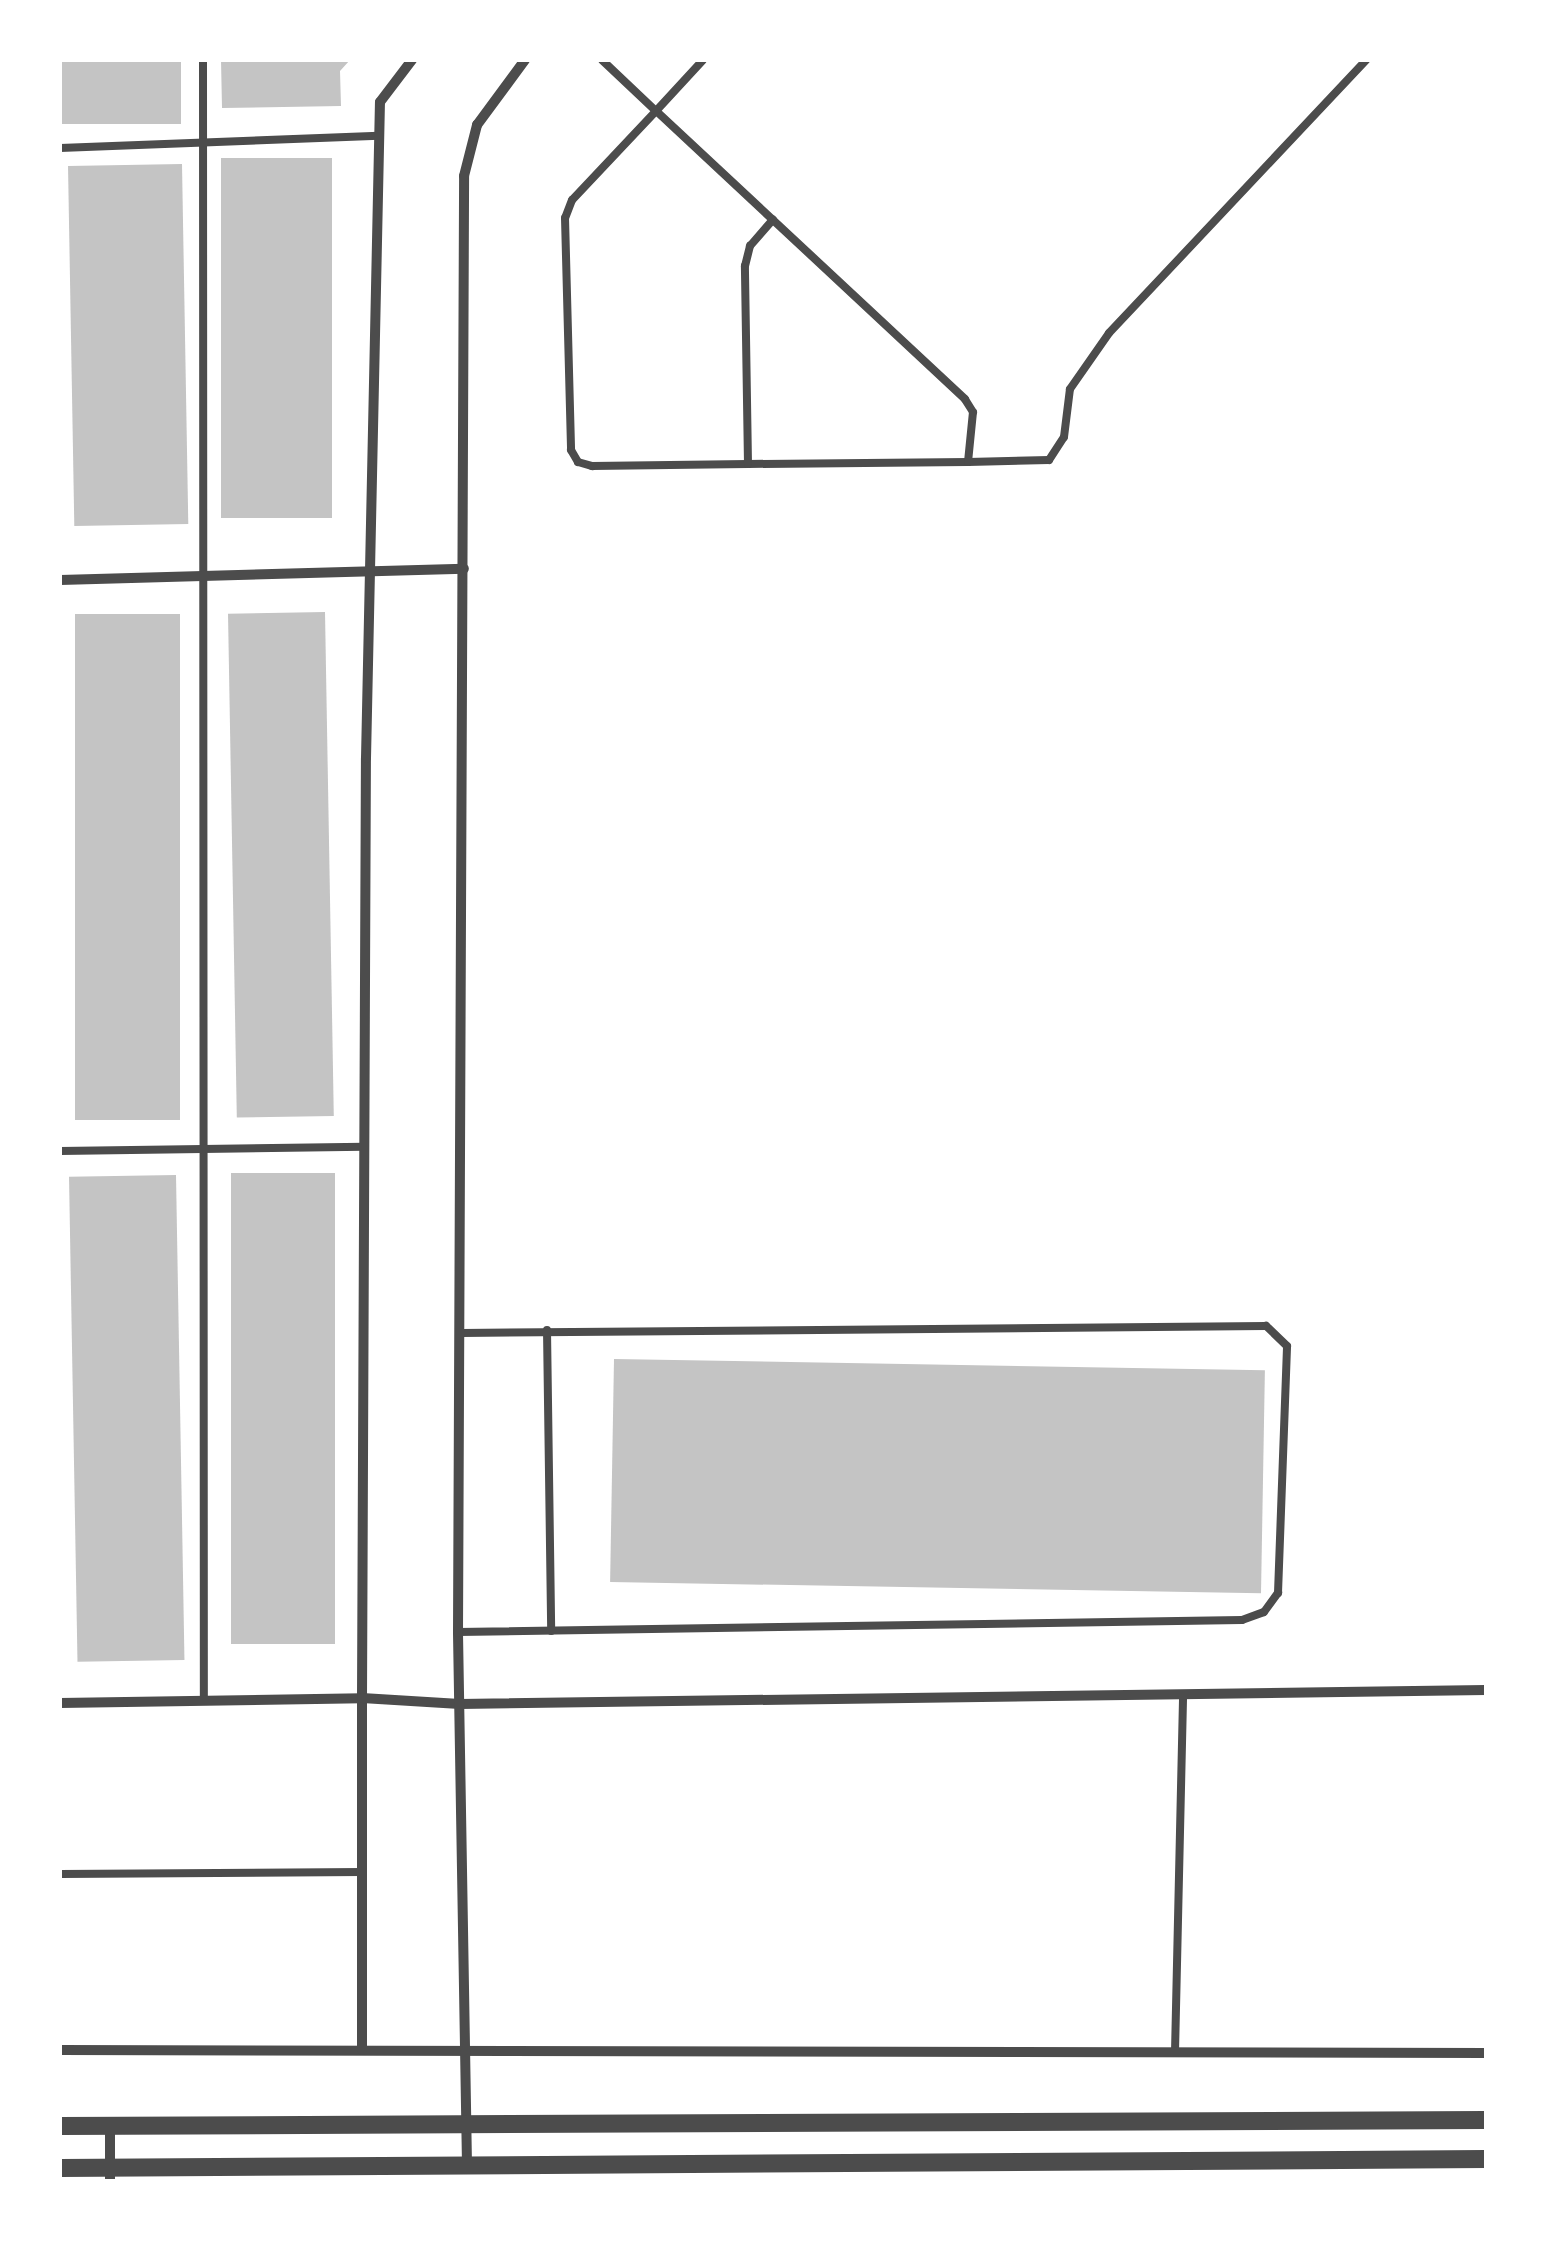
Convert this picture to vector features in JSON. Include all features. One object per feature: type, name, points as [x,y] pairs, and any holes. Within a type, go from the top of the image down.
[{"type":"street","points":[[362,2050],[364,1147],[379,136],[380,102],[412,60]]},
{"type":"street","points":[[467,2164],[458,1632],[464,176],[477,125],[525,60]]},
{"type":"street","points":[[60,580],[464,569]]},
{"type":"street","points":[[60,1703],[362,1698],[460,1704],[1486,1690]]},
{"type":"street","points":[[60,2050],[1486,2053]]},
{"type":"street","points":[[60,2126],[1486,2120]]},
{"type":"street","points":[[110,2126],[110,2175]]},
{"type":"street","points":[[60,2168],[110,2175],[467,2164],[1486,2160]]},
{"type":"lane","points":[[203,60],[204,1700]]},
{"type":"lane","points":[[602,60],[965,399],[972,412],[968,462]]},
{"type":"lane","points":[[703,60],[572,200],[565,218],[571,450],[578,462],[592,466],[1049,460],[1064,437],[1070,389],[1109,333],[1366,60]]},
{"type":"lane","points":[[60,148],[379,136]]},
{"type":"lane","points":[[748,464],[744,266],[750,246],[773,220]]},
{"type":"lane","points":[[60,1151],[364,1147]]},
{"type":"lane","points":[[458,1632],[1242,1620],[1264,1612],[1278,1592],[1287,1346],[1266,1326],[462,1333]]},
{"type":"lane","points":[[547,1330],[551,1631]]},
{"type":"lane","points":[[1175,2052],[1183,1694]]},
{"type":"lane","points":[[60,1874],[362,1872]]},
{"type":"building","points":[[60,60],[181,60],[181,124],[60,124]]},
{"type":"building","points":[[221,60],[350,60],[340,71],[341,106],[222,108]]},
{"type":"building","points":[[221,158],[332,158],[332,518],[221,518]]},
{"type":"building","points":[[182,164],[188,524],[74,526],[68,166]]},
{"type":"building","points":[[325,612],[334,1116],[237,1118],[228,614]]},
{"type":"building","points":[[75,614],[180,614],[180,1120],[75,1120]]},
{"type":"building","points":[[231,1173],[335,1173],[335,1644],[231,1644]]},
{"type":"building","points":[[176,1175],[184,1660],[77,1662],[69,1177]]},
{"type":"building","points":[[614,1359],[1265,1370],[1261,1593],[610,1582]]}]
